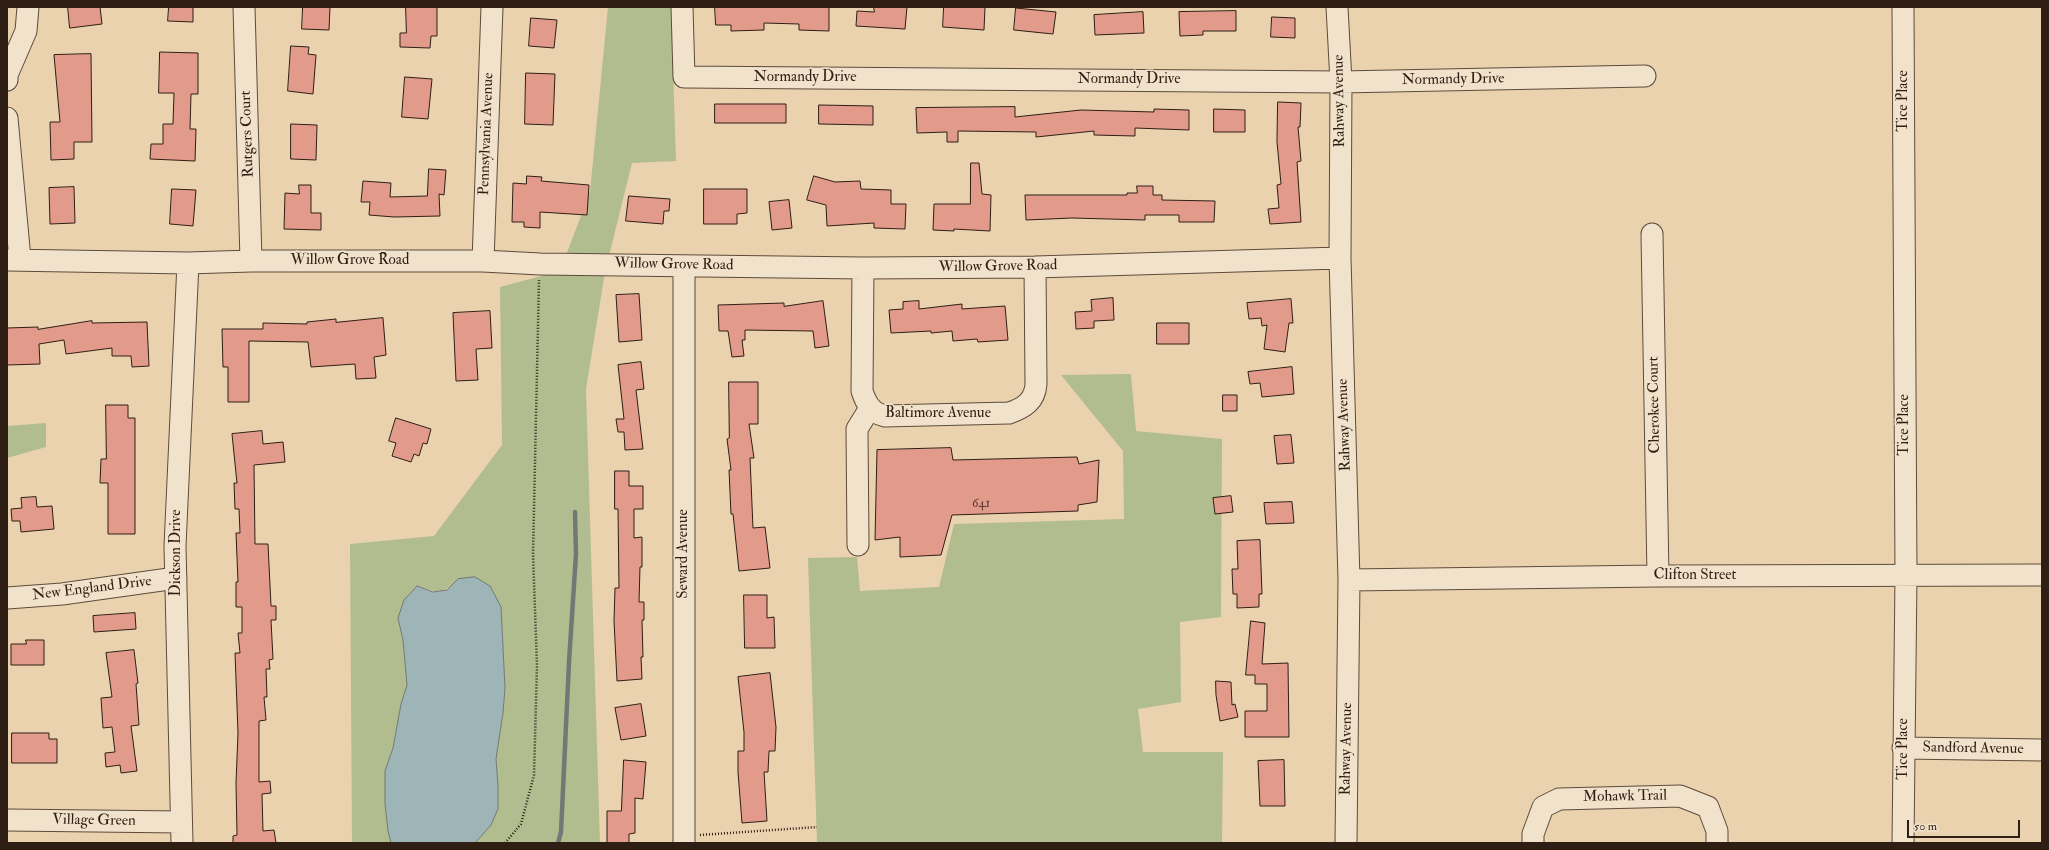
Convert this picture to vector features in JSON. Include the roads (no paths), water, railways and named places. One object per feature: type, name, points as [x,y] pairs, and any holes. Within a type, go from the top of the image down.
[{"type":"street","points":[[7,80],[26,30],[28,7]]},
{"type":"street","name":"Rutgers Court","points":[[244,7],[252,261]]},
{"type":"street","name":"Pennsylvania Avenue","points":[[483,261],[492,7]]},
{"type":"street","name":"Normandy Drive","points":[[682,7],[684,77],[1340,82],[1645,76]]},
{"type":"street","name":"Rahway Avenue","points":[[1337,7],[1340,82],[1340,258],[1349,580],[1346,843]]},
{"type":"street","name":"Tice Place","points":[[1903,7],[1906,576],[1903,843]]},
{"type":"street","points":[[7,118],[14,259]]},
{"type":"street","name":"Cherokee Court","points":[[1652,234],[1658,576]]},
{"type":"street","name":"Willow Grove Road","points":[[14,259],[188,263],[252,261],[483,261],[540,264],[863,268],[1035,267],[1340,258]]},
{"type":"street","name":"Dickson Drive","points":[[182,843],[175,546],[188,263]]},
{"type":"street","name":"Seward Avenue","points":[[684,266],[684,839]]},
{"type":"street","name":"Baltimore Avenue","points":[[863,268],[862,391],[870,408],[878,414],[885,416],[1009,413],[1020,409],[1029,402],[1036,394],[1037,360],[1035,267]]},
{"type":"street","points":[[858,545],[857,428],[870,408]]},
{"type":"street","name":"Clifton Street","points":[[1349,580],[1658,576],[2042,575]]},
{"type":"street","name":"New England Drive","points":[[7,598],[62,594],[176,578]]},
{"type":"street","name":"Sandford Avenue","points":[[1903,748],[2042,750]]},
{"type":"street","name":"Mohawk Trail","points":[[1533,843],[1533,834],[1543,807],[1559,799],[1680,796],[1708,807],[1717,831],[1717,843]]},
{"type":"street","name":"Village Green","points":[[7,820],[181,822]]},
{"type":"water","points":[[475,577],[490,586],[501,607],[505,688],[496,759],[498,809],[491,825],[475,843],[391,843],[385,804],[385,771],[393,748],[401,704],[407,685],[403,640],[398,618],[404,600],[417,586],[433,592],[447,590],[458,579]]},
{"type":"waterway","points":[[558,843],[561,832],[576,554],[575,512]]}]
